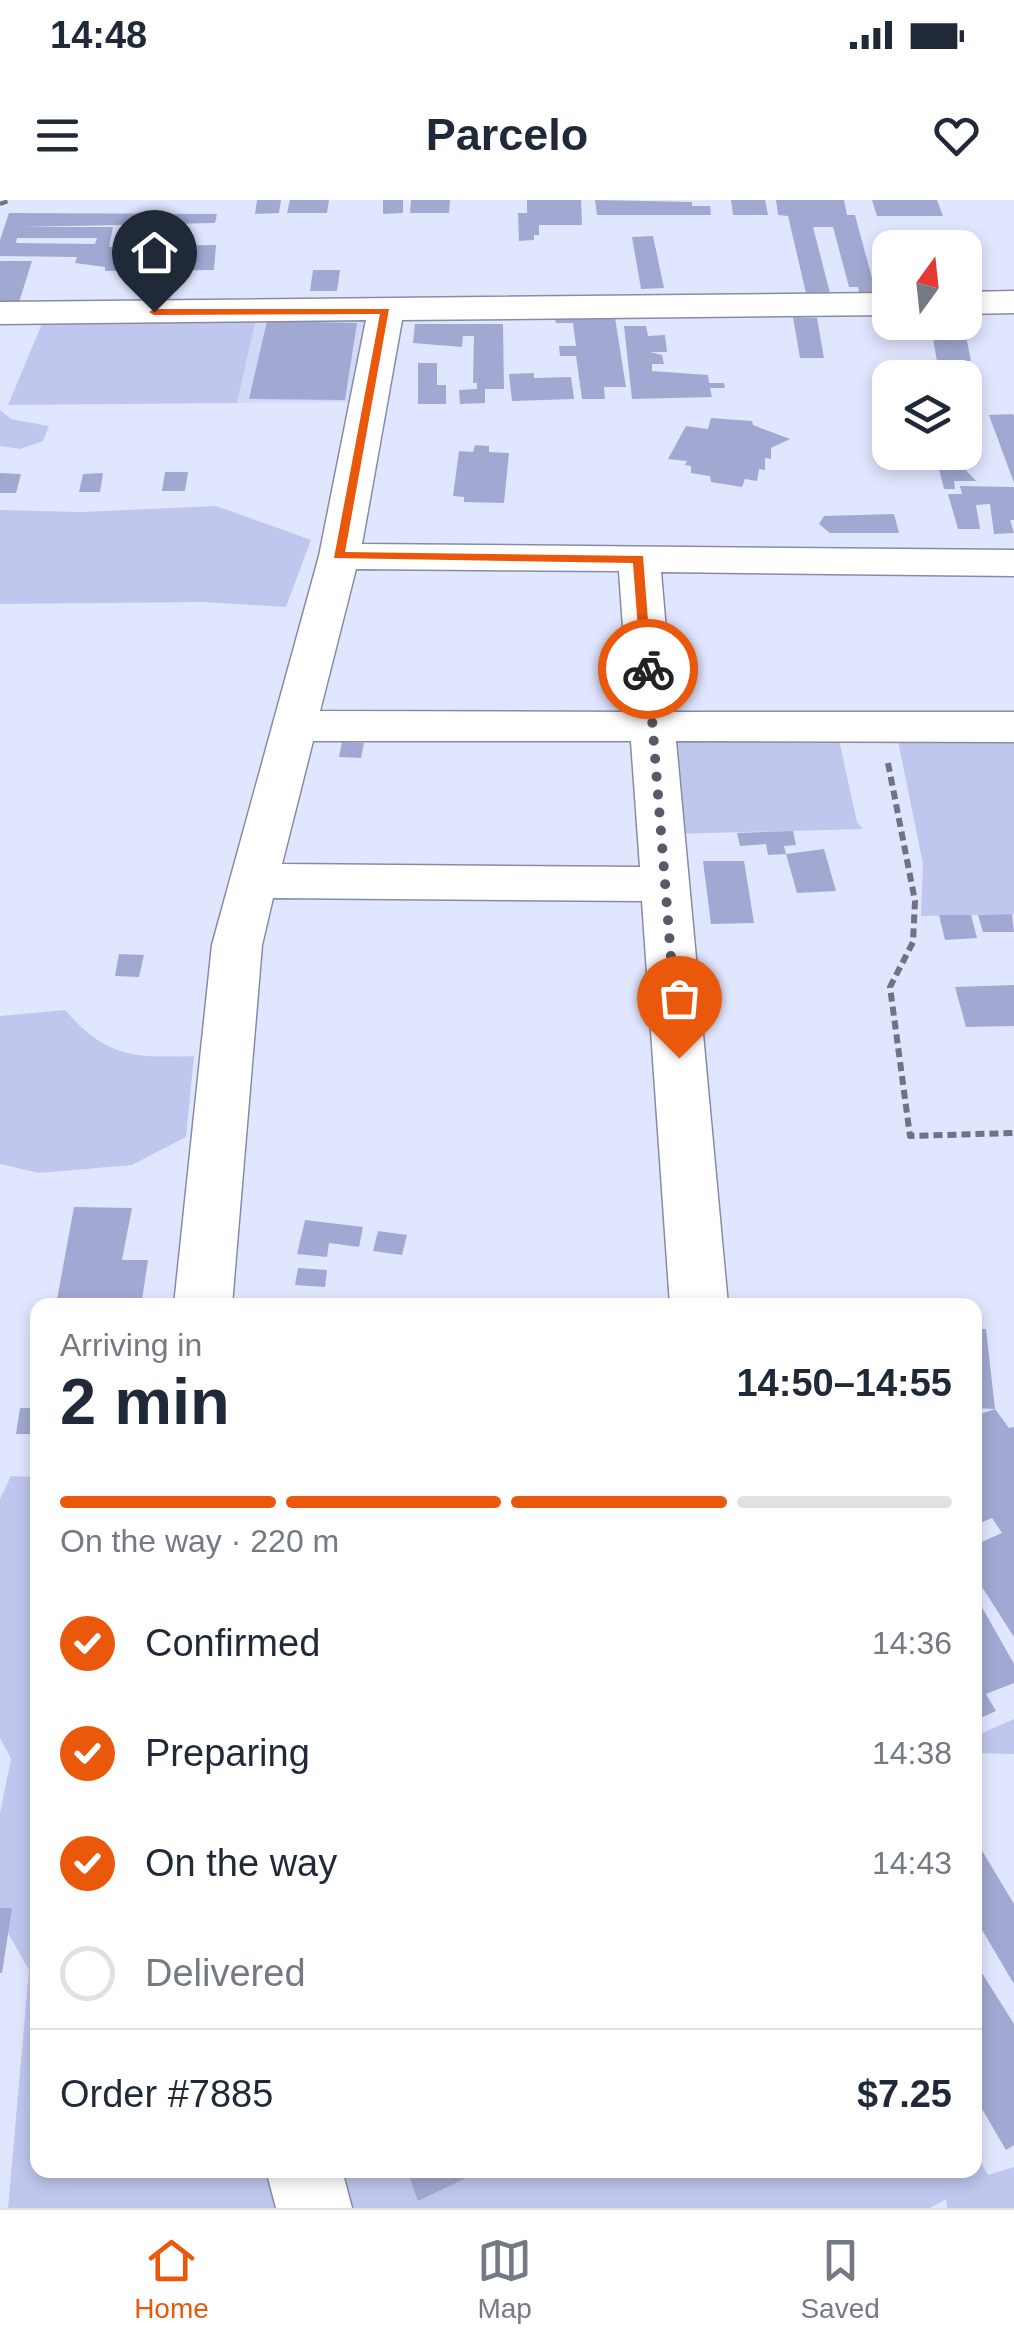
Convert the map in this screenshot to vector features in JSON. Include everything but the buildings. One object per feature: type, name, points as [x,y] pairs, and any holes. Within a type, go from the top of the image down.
[{"type":"street","points":[[982,303],[1014,302]]},
{"type":"street","points":[[0,313],[872,304]]},
{"type":"street","points":[[203,1298],[237,945],[339,556],[386,311]]},
{"type":"street","points":[[339,556],[1014,564]]},
{"type":"street","points":[[639,559],[698,1298]]},
{"type":"street","points":[[293,726],[1014,728]]},
{"type":"street","points":[[254,880],[665,884]]},
{"type":"street","points":[[306,2178],[314,2208]]},
{"type":"path","points":[[0,204],[11,200]]},
{"type":"path","points":[[881,728],[915,901],[914,942],[890,987],[910,1136],[1014,1132]]},
{"type":"shaded area","points":[[256,319],[365,320],[351,402],[237,403]]},
{"type":"shaded area","points":[[256,319],[237,403],[8,405],[43,321]]},
{"type":"shaded area","points":[[0,410],[11,419],[49,426],[43,441],[20,449],[0,446]]},
{"type":"shaded area","points":[[216,506],[311,540],[286,607],[204,602],[0,604],[0,510],[82,512]]},
{"type":"shaded area","points":[[897,736],[1014,738],[1014,914],[921,916],[923,864]]},
{"type":"shaded area","points":[[839,740],[857,822],[863,829],[672,834],[661,741]]},
{"type":"shaded area","points":[[65,1010],[94,1038],[123,1052],[194,1056],[186,1137],[132,1165],[39,1173],[0,1164],[0,1016]]},
{"type":"shaded area","points":[[11,1476],[30,1477],[30,2178],[281,2178],[318,2208],[8,2208],[29,1970],[0,1919],[0,1813],[11,1759],[0,1738],[0,1499]]},
{"type":"shaded area","points":[[1014,1719],[1014,1754],[982,1753],[982,1733]]},
{"type":"shaded area","points":[[982,2164],[988,2175],[1014,2167],[1014,2208],[947,2208],[946,2199],[930,2208],[353,2208],[346,2178],[982,2178]]},
{"type":"way so far","points":[[648,669],[679,1058]]},
{"type":"route","points":[[154,312],[386,311],[339,556],[639,559],[648,669]]}]
